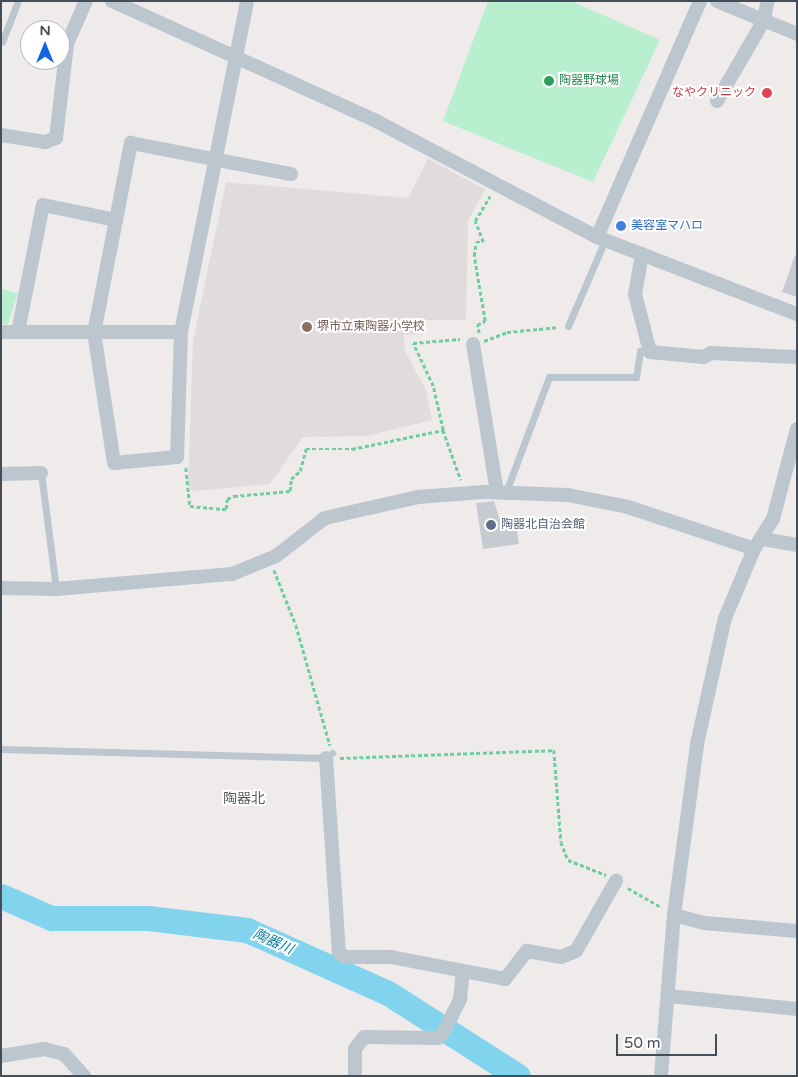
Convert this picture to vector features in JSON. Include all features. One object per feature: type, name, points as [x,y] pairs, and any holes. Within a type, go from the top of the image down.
[{"type":"street","points":[[1,135],[45,142],[56,138],[66,44],[86,1]]},
{"type":"street","points":[[112,1],[376,121],[601,238],[797,314]]},
{"type":"street","points":[[247,1],[237,59],[217,159],[181,332],[177,457],[114,462],[94,333],[131,144],[217,159],[291,174]]},
{"type":"street","points":[[601,238],[700,1]]},
{"type":"street","points":[[717,1],[763,22],[797,34]]},
{"type":"street","points":[[717,101],[763,22],[768,1]]},
{"type":"street","points":[[18,332],[43,206],[116,220]]},
{"type":"street","points":[[642,254],[635,294],[650,352],[704,357],[711,353],[797,357]]},
{"type":"street","points":[[1,332],[181,332]]},
{"type":"street","points":[[469,340],[502,492]]},
{"type":"street","points":[[661,1076],[669,996],[674,915],[697,744],[725,618],[758,544],[773,519],[797,429]]},
{"type":"street","points":[[1,474],[41,473]]},
{"type":"street","points":[[1,588],[56,589],[232,574],[270,558],[325,518],[368,506],[465,493],[502,492],[568,495],[628,507],[758,544],[797,546]]},
{"type":"street","points":[[329,755],[339,953],[345,957],[391,957],[505,979],[527,951],[561,957],[576,951],[616,881]]},
{"type":"street","points":[[674,915],[704,923],[797,931]]},
{"type":"street","points":[[354,1076],[355,1049],[364,1037],[438,1038],[447,1028],[460,999],[462,972]]},
{"type":"street","points":[[669,996],[797,1009]]},
{"type":"street","points":[[1,1056],[50,1051],[64,1054],[84,1076]]},
{"type":"lane","points":[[2,42],[18,1]]},
{"type":"lane","points":[[568,326],[601,238]]},
{"type":"lane","points":[[502,492],[549,377],[636,377],[640,351],[650,352]]},
{"type":"lane","points":[[41,473],[56,589]]},
{"type":"lane","points":[[1,749],[329,755]]},
{"type":"path","points":[[469,340],[479,335],[478,325],[485,321],[474,256],[476,242],[482,242],[475,221],[497,184]]},
{"type":"path","points":[[465,493],[443,430],[433,386],[413,343],[469,340],[507,332],[568,326]]},
{"type":"path","points":[[186,468],[190,506],[226,509],[227,499],[234,496],[290,491],[291,479],[300,471],[306,449],[352,449],[443,430]]},
{"type":"path","points":[[270,558],[296,625],[329,755],[339,758],[373,760],[554,750],[560,842],[568,860],[616,881],[674,915]]},
{"type":"shaded area","name":"堺市立東陶器小学校","points":[[428,159],[485,189],[468,221],[466,320],[419,320],[419,334],[404,335],[405,351],[426,390],[432,420],[366,436],[303,437],[270,484],[193,491],[188,486],[193,341],[226,182],[408,198]]},
{"type":"green space","name":"陶器野球場","points":[[488,1],[571,1],[660,40],[593,182],[443,121]]},
{"type":"green space","points":[[1,289],[18,293],[8,324],[1,324]]},
{"type":"building","points":[[795,255],[797,256],[797,297],[782,292]]},
{"type":"building","name":"陶器北自治会館","points":[[494,501],[502,526],[516,524],[519,544],[483,549],[476,503]]},
{"type":"waterway","name":"陶器川","points":[[1,896],[51,918],[148,918],[247,930],[388,993],[518,1076]]},
{"type":"place","name":"陶器野球場","points":[[549,81]]},
{"type":"place","name":"なやクリニック","points":[[767,93]]},
{"type":"place","name":"美容室マハロ","points":[[621,226]]},
{"type":"place","name":"堺市立東陶器小学校","points":[[307,327]]},
{"type":"place","name":"陶器北自治会館","points":[[491,525]]},
{"type":"district","name":"陶器北","points":[[244,799]]}]
